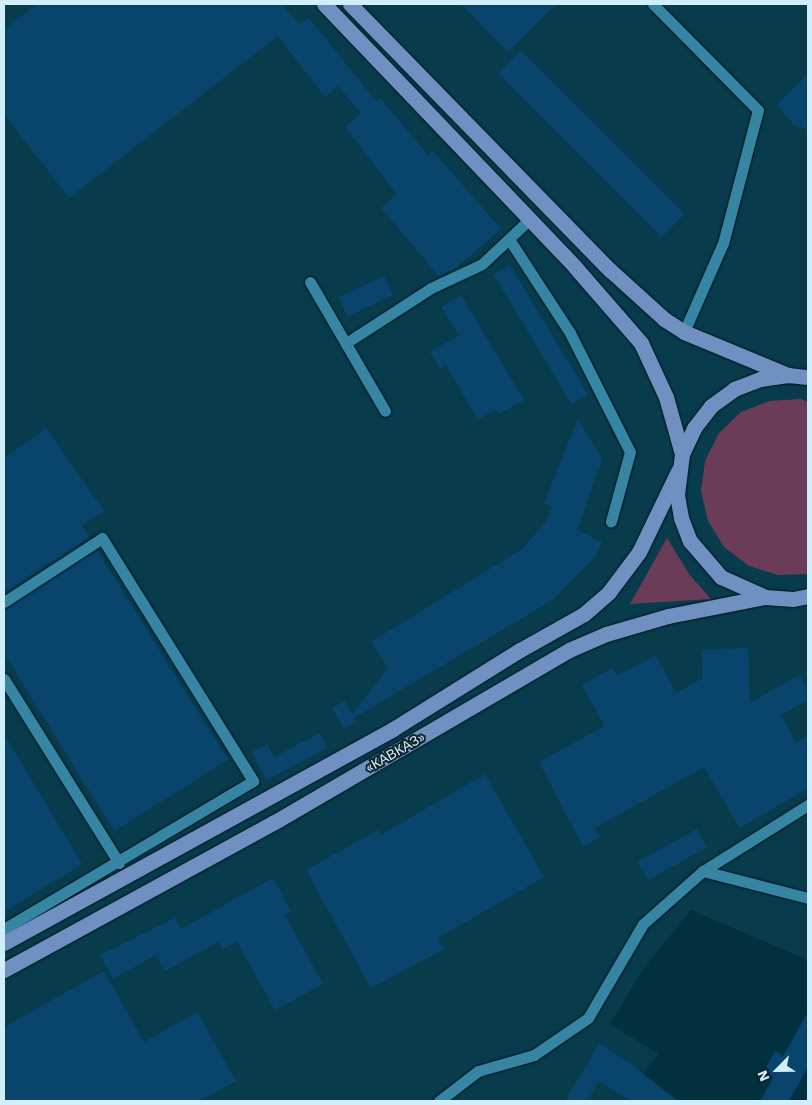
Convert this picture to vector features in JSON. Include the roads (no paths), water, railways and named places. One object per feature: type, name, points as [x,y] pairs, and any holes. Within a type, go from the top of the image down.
[{"type":"main road","points":[[324,4],[530,219],[641,343],[666,397],[682,454]]},
{"type":"main road","points":[[350,4],[610,270],[664,319],[684,332],[788,375]]},
{"type":"main road","points":[[764,597],[721,577],[690,540],[681,518],[678,471],[682,454],[694,428],[719,401],[734,390],[760,379],[788,375],[808,377]]},
{"type":"main road","name":"«КАВКАЗ»","points":[[4,943],[393,730],[520,650],[584,614],[609,592],[639,552],[678,471]]},
{"type":"main road","name":"«КАВКАЗ»","points":[[4,970],[273,823],[569,650],[606,634],[668,616],[764,597],[794,599],[808,596]]},
{"type":"lane","points":[[653,4],[758,110],[723,243],[684,332]]},
{"type":"lane","points":[[346,343],[431,288],[482,264],[530,219]]},
{"type":"lane","points":[[509,239],[570,333],[630,452],[611,521]]},
{"type":"lane","points":[[310,282],[385,411]]},
{"type":"lane","points":[[4,602],[102,538],[253,781],[119,863],[4,929]]},
{"type":"lane","points":[[4,679],[119,863]]},
{"type":"lane","points":[[439,1101],[478,1070],[534,1055],[588,1018],[643,924],[703,871],[808,805]]},
{"type":"lane","points":[[703,871],[808,898]]}]
